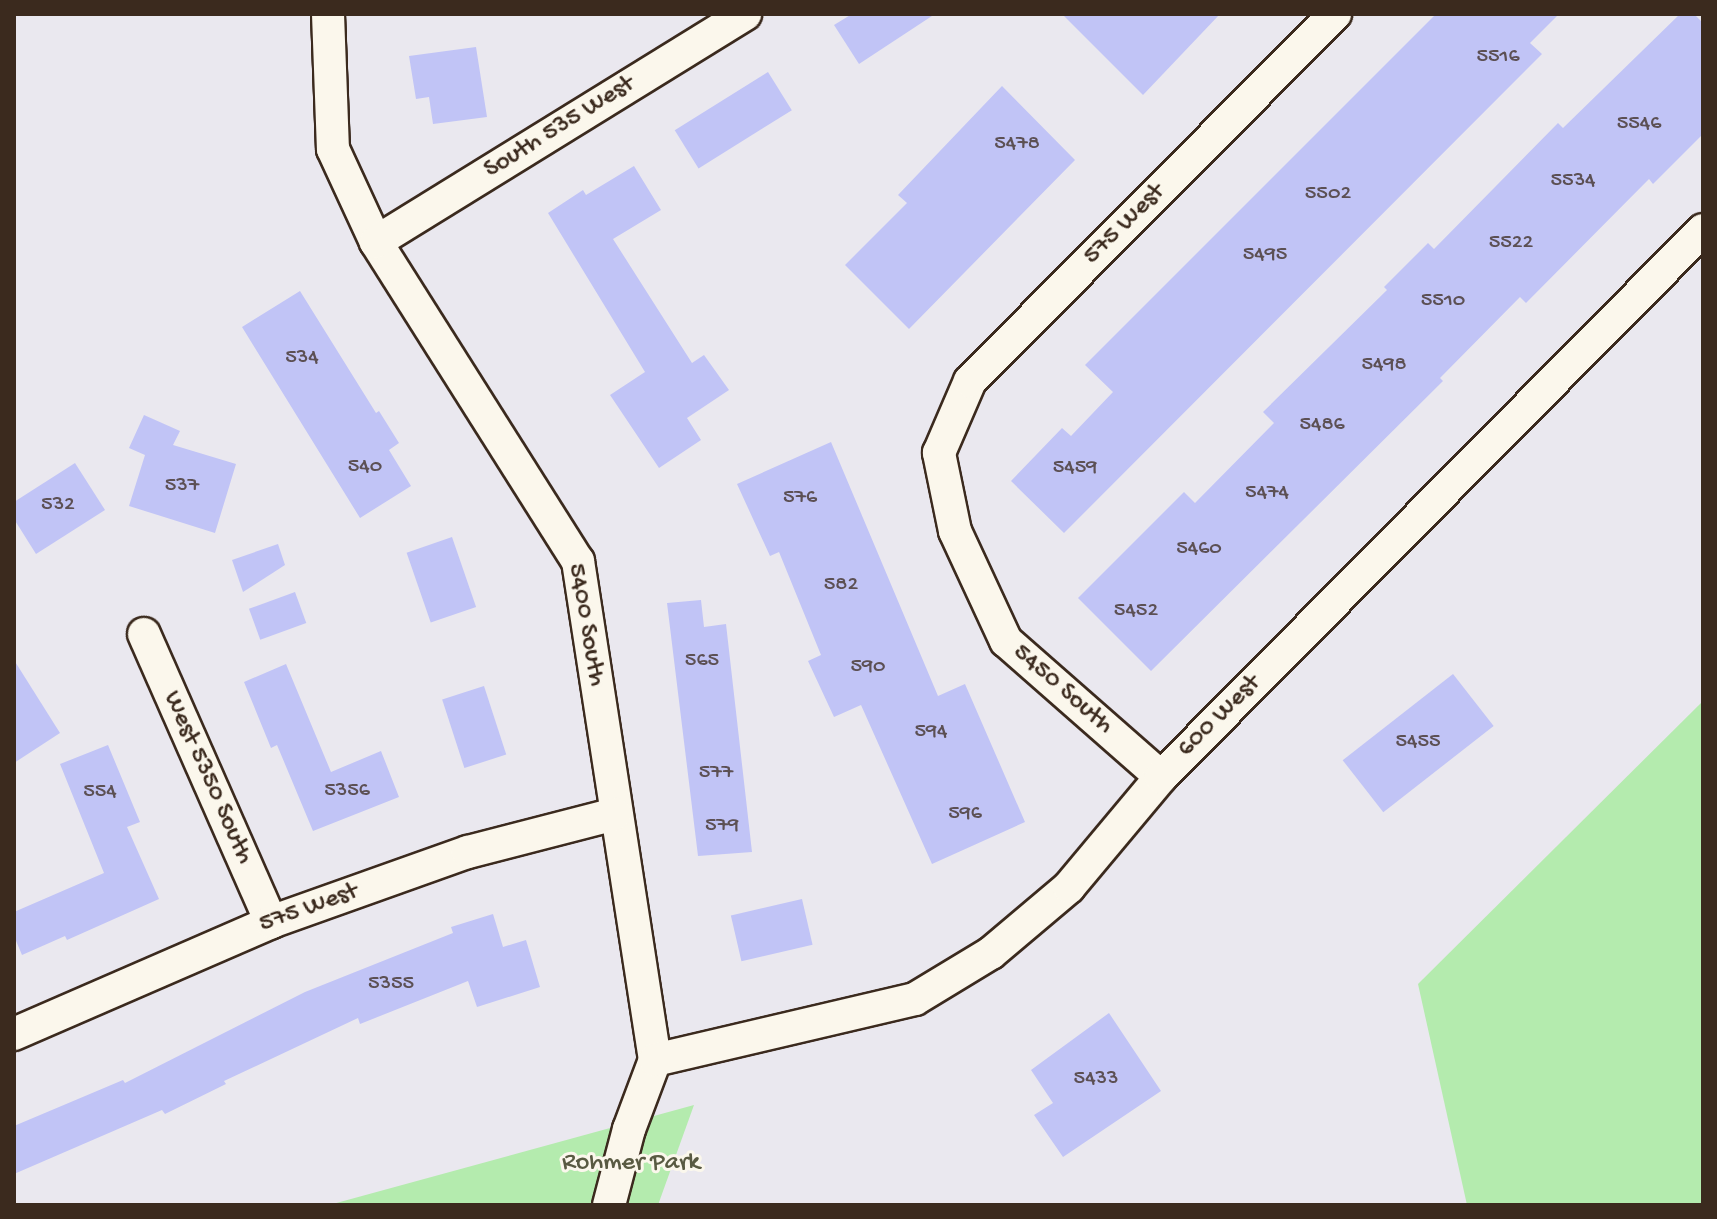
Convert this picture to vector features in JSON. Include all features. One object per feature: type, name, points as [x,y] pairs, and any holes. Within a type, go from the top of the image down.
[{"type":"street","name":"5400 South","points":[[328,14],[326,25],[333,149],[376,242],[578,561],[655,1060]]},
{"type":"street","name":"South 535 West","points":[[376,242],[745,14]]},
{"type":"street","name":"575 West","points":[[939,453],[970,381],[1335,14]]},
{"type":"street","name":"600 West","points":[[655,1060],[915,999],[991,953],[1069,887],[1161,777],[1703,230]]},
{"type":"street","name":"5450 South","points":[[939,453],[955,531],[1006,641],[1161,777]]},
{"type":"street","name":"West 5350 South","points":[[144,634],[271,922]]},
{"type":"street","name":"575 West","points":[[14,1034],[271,922],[468,852],[615,814]]},
{"type":"street","points":[[609,1205],[629,1129],[655,1060]]},
{"type":"green space","points":[[1703,701],[1703,1205],[1467,1205],[1418,984]]},
{"type":"green space","name":"Rohmer Park","points":[[694,1105],[658,1205],[329,1205]]},
{"type":"building","points":[[852,14],[935,14],[859,64],[834,25]]},
{"type":"building","points":[[1062,14],[1220,14],[1143,95]]},
{"type":"building","points":[[1436,14],[1559,14],[1530,43],[1542,54],[1064,533],[1011,481],[1062,428],[1071,436],[1113,392],[1085,365]]},
{"type":"building","points":[[1680,14],[1694,14],[1703,23],[1703,134],[1653,184],[1649,179],[1526,303],[1520,297],[1440,378],[1443,381],[1151,671],[1078,598],[1184,492],[1195,503],[1274,423],[1263,412],[1387,290],[1384,287],[1428,243],[1434,249],[1558,123],[1563,128]]},
{"type":"building","points":[[476,47],[487,117],[433,124],[429,97],[416,99],[409,56]]},
{"type":"building","points":[[768,72],[792,110],[699,168],[675,130]]},
{"type":"building","points":[[1002,86],[1075,160],[909,329],[845,265],[907,203],[898,195]]},
{"type":"building","points":[[634,166],[661,210],[613,239],[692,363],[704,355],[729,390],[687,418],[701,440],[659,468],[610,395],[645,372],[548,213],[583,190],[586,195]]},
{"type":"building","points":[[300,291],[376,413],[379,411],[399,443],[389,450],[411,486],[360,518],[242,327]]},
{"type":"building","points":[[144,415],[180,431],[173,445],[236,464],[215,533],[129,506],[145,455],[129,448]]},
{"type":"building","points":[[831,442],[938,696],[965,684],[1025,822],[932,864],[861,705],[834,717],[808,661],[821,655],[779,552],[770,556],[737,484]]},
{"type":"building","points":[[75,463],[105,510],[36,554],[14,519],[14,502]]},
{"type":"building","points":[[452,537],[476,607],[431,623],[407,553]]},
{"type":"building","points":[[278,544],[285,565],[243,592],[232,560]]},
{"type":"building","points":[[295,592],[306,623],[260,640],[249,609]]},
{"type":"building","points":[[701,600],[704,627],[726,624],[752,852],[698,856],[667,603]]},
{"type":"building","points":[[14,660],[60,733],[14,763]]},
{"type":"building","points":[[286,664],[331,772],[381,751],[399,797],[313,831],[277,745],[271,748],[244,682]]},
{"type":"building","points":[[1453,674],[1494,726],[1383,812],[1343,760]]},
{"type":"building","points":[[484,686],[506,754],[464,768],[442,700]]},
{"type":"building","points":[[108,745],[140,822],[127,827],[159,899],[67,940],[65,936],[22,955],[14,936],[14,912],[104,873],[60,764]]},
{"type":"building","points":[[802,899],[813,945],[741,961],[731,915]]},
{"type":"building","points":[[493,914],[503,947],[526,940],[540,987],[477,1007],[468,981],[360,1024],[358,1018],[224,1081],[226,1084],[165,1114],[162,1110],[14,1174],[14,1126],[123,1080],[125,1083],[305,992],[453,933],[451,927]]},
{"type":"building","points":[[1109,1013],[1161,1091],[1063,1157],[1034,1115],[1053,1103],[1031,1070]]}]
